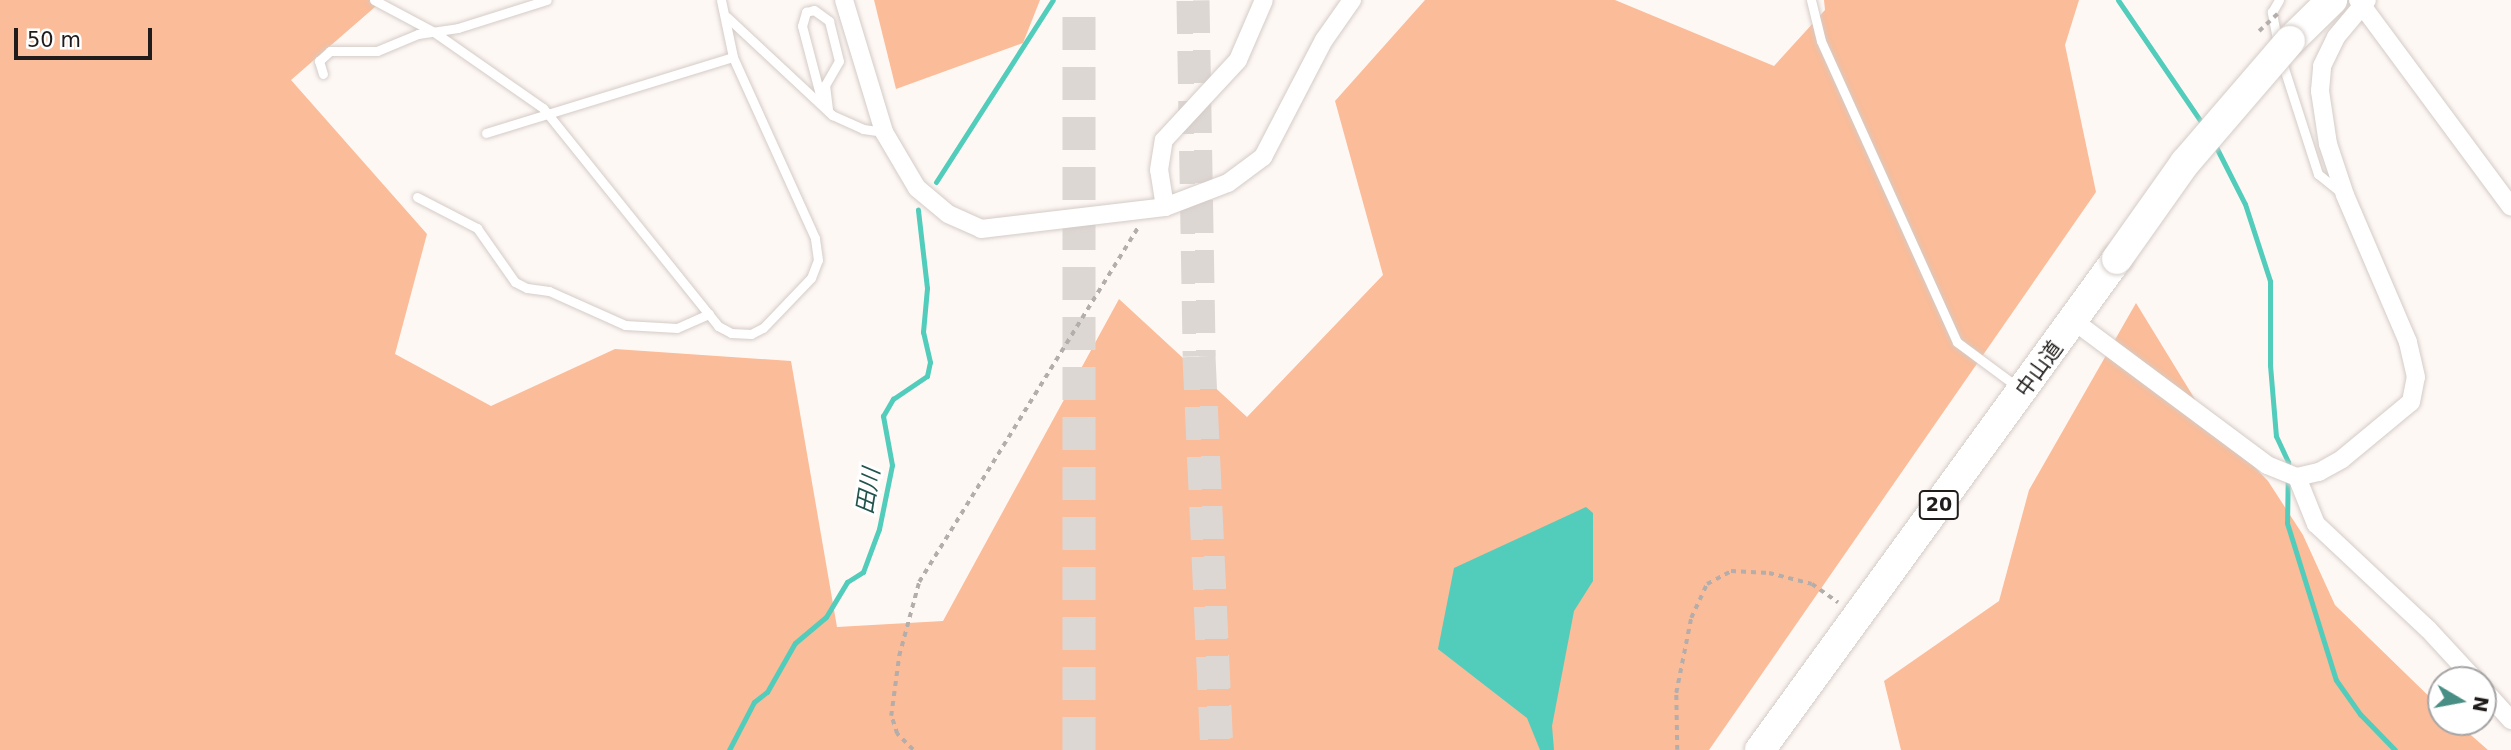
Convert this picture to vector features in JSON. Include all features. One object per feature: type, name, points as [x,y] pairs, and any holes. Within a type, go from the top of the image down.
[{"type":"highway","name":"中山道","points":[[1760,750],[2074,321],[2185,163],[2290,41],[2332,0]]},
{"type":"street","points":[[844,0],[884,132],[917,188],[948,214],[981,229],[1165,206],[1228,183],[1263,157],[1324,40],[1352,0]]},
{"type":"street","points":[[1165,206],[1159,170],[1164,140],[1238,60],[1264,0]]},
{"type":"street","points":[[2291,476],[2319,472],[2342,459],[2398,416],[2411,402],[2416,377],[2395,305],[2344,195],[2328,144],[2322,66],[2336,37],[2363,1],[2511,206]]},
{"type":"street","points":[[2074,321],[2291,476],[2315,524],[2428,629],[2461,666]]},
{"type":"street","points":[[2497,704],[2511,720]]},
{"type":"lane","points":[[374,0],[434,32],[547,114],[709,314],[731,334],[751,334],[763,328],[811,278],[818,260],[815,237],[733,57],[727,17],[721,0]]},
{"type":"lane","points":[[323,74],[319,61],[330,51],[377,51],[547,0]]},
{"type":"lane","points":[[1811,0],[1821,41],[1957,342],[2023,391]]},
{"type":"lane","points":[[2279,0],[2272,12],[2289,91],[2318,174],[2344,195]]},
{"type":"lane","points":[[814,10],[830,21],[839,61],[825,85],[826,108],[802,26],[806,12],[814,10]]},
{"type":"lane","points":[[727,17],[826,108],[863,130],[884,132]]},
{"type":"lane","points":[[486,133],[733,57]]},
{"type":"lane","points":[[417,197],[477,228],[516,282],[527,288],[549,291],[625,326],[677,328],[709,314]]},
{"type":"path","points":[[2259,31],[2278,13]]},
{"type":"path","points":[[913,750],[897,734],[891,716],[899,656],[919,582],[1136,228],[1165,206]]},
{"type":"path","points":[[1677,750],[1676,693],[1691,618],[1707,584],[1731,572],[1769,573],[1812,584],[1839,604]]},
{"type":"shaded area","points":[[0,0],[383,0],[291,80],[427,234],[395,354],[491,406],[615,349],[791,361],[837,627],[943,621],[1119,299],[1247,417],[1383,275],[1335,101],[1425,0],[1615,0],[1774,66],[1825,10],[1824,0],[2079,0],[2065,45],[2096,192],[1709,750],[0,750]]},
{"type":"shaded area","points":[[874,0],[1040,0],[1023,43],[896,89]]},
{"type":"shaded area","points":[[2136,303],[2204,414],[2268,481],[2303,535],[2335,605],[2427,694],[2427,736],[2472,736],[2488,750],[1901,750],[1884,681],[1999,601],[2029,490]]},
{"type":"water","points":[[1586,507],[1593,513],[1593,581],[1574,611],[1552,726],[1554,750],[1540,750],[1527,718],[1438,649],[1454,568]]},
{"type":"waterway","name":"田川","points":[[936,182],[1053,0]]},
{"type":"waterway","points":[[2118,0],[2204,126]]},
{"type":"waterway","points":[[2214,143],[2245,204],[2270,281],[2270,365],[2276,436],[2288,462],[2287,523],[2336,680],[2360,714],[2395,750]]},
{"type":"waterway","name":"田川","points":[[729,750],[754,702],[767,692],[795,643],[826,617],[847,582],[863,572],[879,529],[892,465],[883,416],[893,399],[927,376],[930,362],[923,332],[927,288],[918,210]]},
{"type":"tunnel","points":[[1079,0],[1079,750]]},
{"type":"tunnel","points":[[1193,0],[1199,356],[1217,750]]}]
